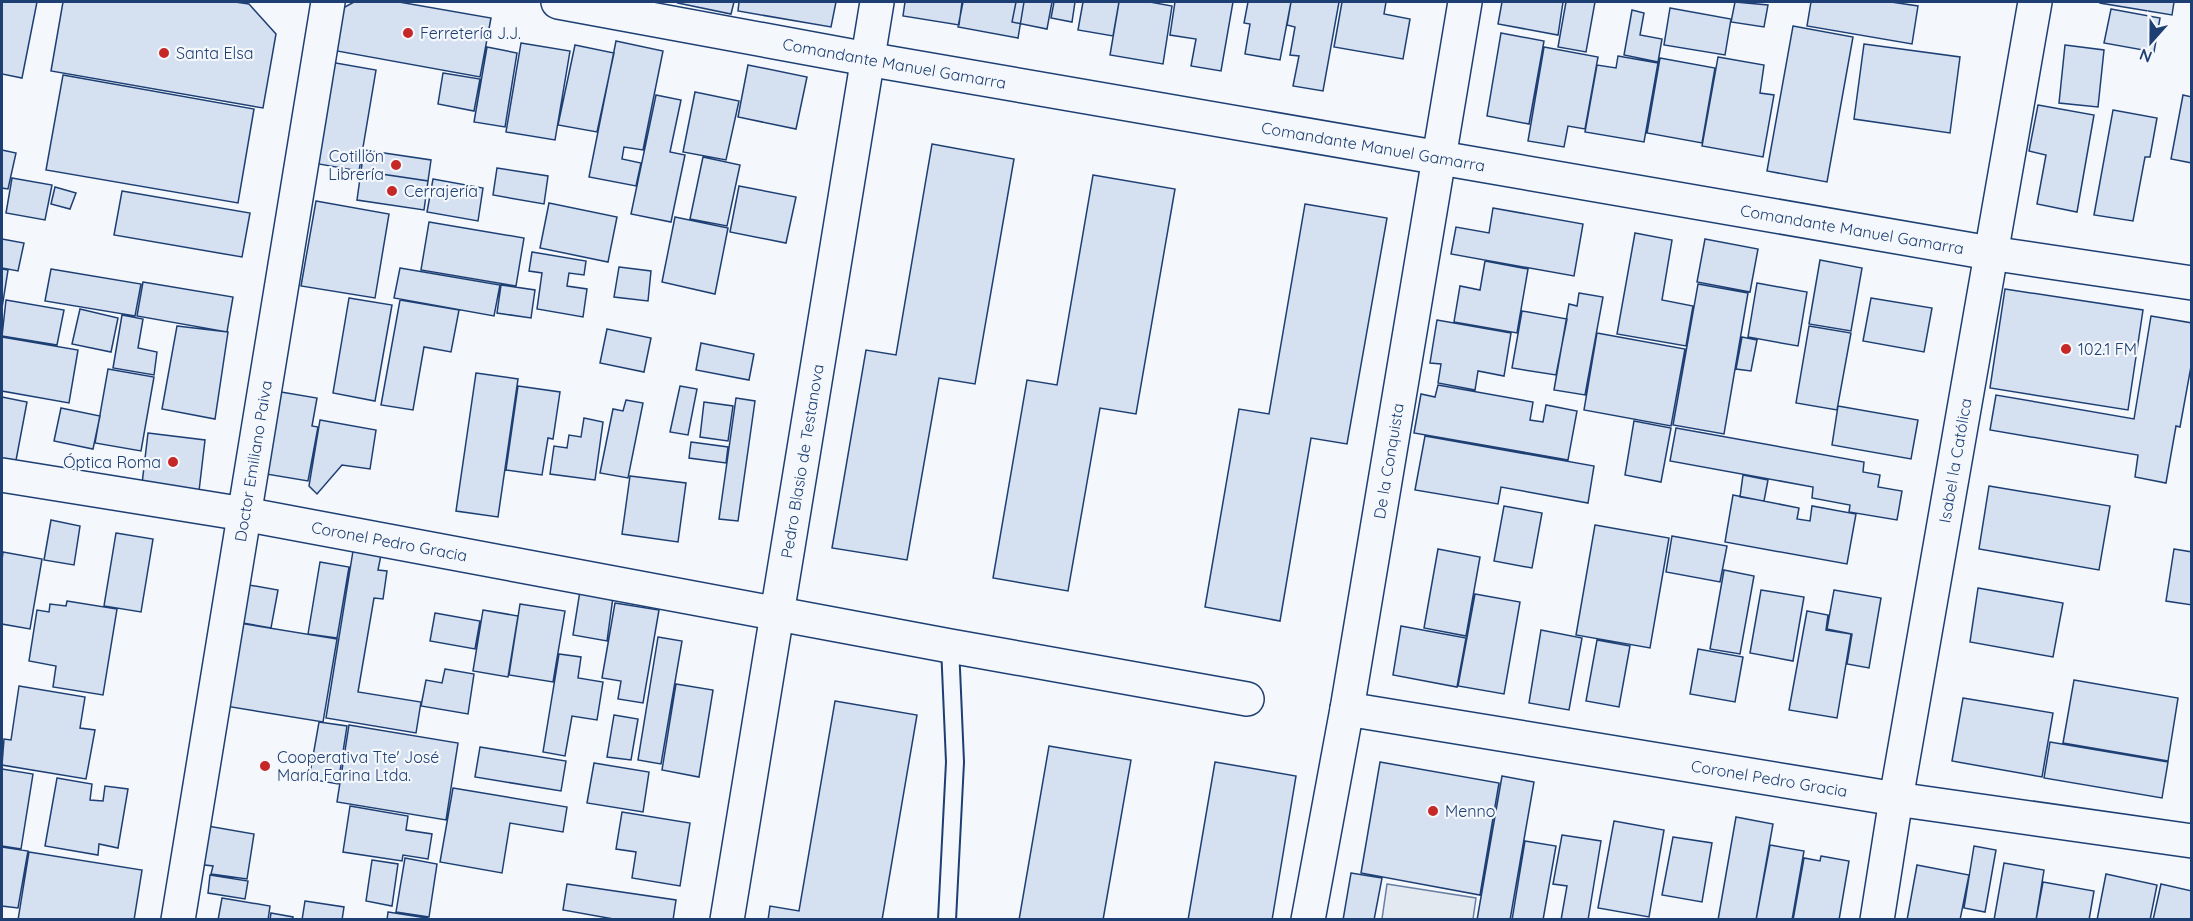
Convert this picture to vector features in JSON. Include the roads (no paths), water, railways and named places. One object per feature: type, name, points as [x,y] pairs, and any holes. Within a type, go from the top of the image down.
[{"type":"street","name":"Doctor Emiliano Paiva","points":[[178,920],[328,2]]},
{"type":"street","name":"Comandante Manuel Gamarra","points":[[558,2],[867,59],[1990,253],[2192,283]]},
{"type":"street","name":"Pedro Blasio de Testanova","points":[[727,920],[877,2]]},
{"type":"street","name":"De la Conquista","points":[[1308,920],[1347,709],[1465,2]]},
{"type":"street","name":"Isabel la Católica","points":[[1877,920],[2035,2]]},
{"type":"street","name":"Coronel Pedro Gracia","points":[[2,475],[244,514],[1247,699]]},
{"type":"street","name":"Coronel Pedro Gracia","points":[[1347,709],[1896,799],[2192,841]]},
{"type":"lane","points":[[947,920],[956,762],[950,646]]},
{"type":"place","name":"Ferretería J.J.","points":[[408,33]]},
{"type":"place","name":"Santa Elsa","points":[[164,53]]},
{"type":"place","name":"Cotillón Librería","points":[[396,165]]},
{"type":"place","name":"Cerrajería","points":[[392,191]]},
{"type":"place","name":"102.1 FM","points":[[2066,349]]},
{"type":"place","name":"Óptica Roma","points":[[173,462]]},
{"type":"place","name":"Cooperativa Tte' José María Farina Ltda.","points":[[265,766]]},
{"type":"place","name":"Menno","points":[[1433,811]]}]
